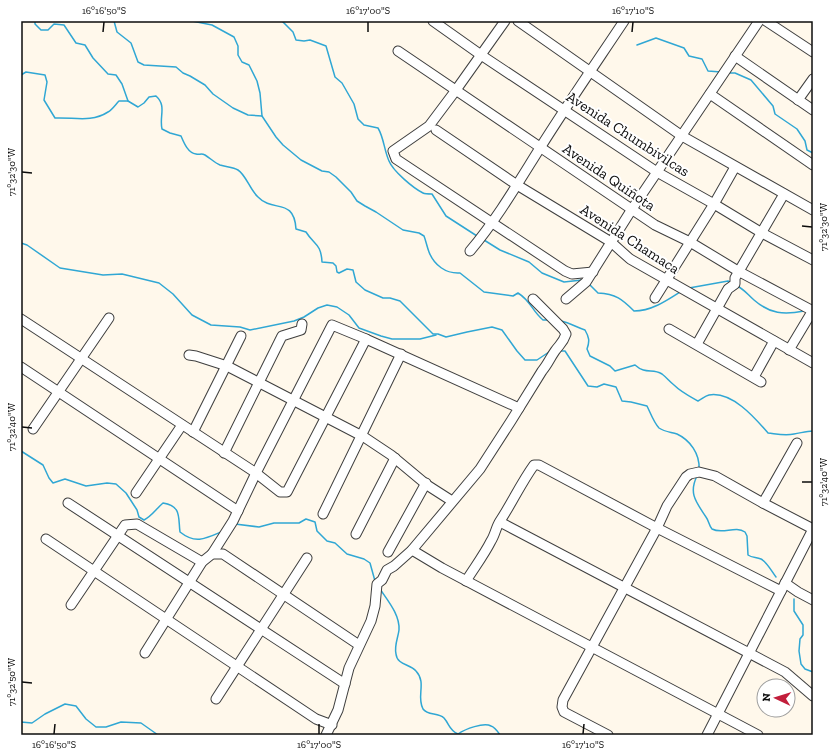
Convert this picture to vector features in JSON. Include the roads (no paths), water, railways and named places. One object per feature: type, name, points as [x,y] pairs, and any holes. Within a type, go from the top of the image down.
[{"type":"street","name":"Avenida Chumbivilcas","points":[[433,21],[481,56],[657,172],[762,233],[813,260]]},
{"type":"street","points":[[505,21],[429,126],[393,151],[396,159],[565,271],[572,274],[593,272]]},
{"type":"street","points":[[518,21],[682,136],[813,210]]},
{"type":"street","points":[[470,251],[481,238],[517,185],[564,110],[624,21]]},
{"type":"street","points":[[566,298],[586,282],[593,272],[632,209],[759,21]]},
{"type":"street","points":[[766,21],[813,52]]},
{"type":"street","name":"Avenida Quiñota","points":[[398,50],[655,225],[690,242],[738,272],[813,310]]},
{"type":"street","points":[[735,56],[813,110]]},
{"type":"street","points":[[798,100],[813,79]]},
{"type":"street","points":[[710,94],[813,165]]},
{"type":"street","name":"Avenida Chamaca","points":[[436,130],[517,185],[611,242],[630,259],[813,363]]},
{"type":"street","points":[[655,298],[714,204],[735,167]]},
{"type":"street","points":[[697,344],[728,289],[735,284],[735,278],[738,272],[784,194]]},
{"type":"street","points":[[326,735],[332,725],[343,695],[344,684],[349,668],[371,621],[375,606],[377,584],[382,580],[387,570],[394,566],[412,550],[480,469],[555,351],[564,342],[566,334],[563,329],[533,299]]},
{"type":"street","points":[[789,350],[813,310]]},
{"type":"street","points":[[34,429],[109,318]]},
{"type":"street","points":[[21,319],[256,473],[280,492],[287,492],[366,339]]},
{"type":"street","points":[[224,453],[282,336],[301,330],[302,324]]},
{"type":"street","points":[[145,653],[202,562],[212,554],[238,511],[332,325],[401,354],[519,408]]},
{"type":"street","points":[[669,328],[757,380],[774,341]]},
{"type":"street","points":[[193,432],[241,336]]},
{"type":"street","points":[[323,514],[401,354]]},
{"type":"street","points":[[189,355],[226,366],[361,435],[395,458],[426,483],[452,501]]},
{"type":"street","points":[[21,367],[238,511]]},
{"type":"street","points":[[136,493],[182,425]]},
{"type":"street","points":[[763,503],[798,443]]},
{"type":"street","points":[[356,534],[395,458]]},
{"type":"street","points":[[466,581],[488,546],[500,522],[534,465],[539,465],[657,528],[813,600]]},
{"type":"street","points":[[608,735],[564,712],[562,707],[564,700],[657,528],[667,506],[686,477],[690,474],[699,472],[715,476],[813,529],[707,735]]},
{"type":"street","points":[[388,552],[426,483]]},
{"type":"street","points":[[68,503],[344,684]]},
{"type":"street","points":[[500,522],[785,672],[813,696]]},
{"type":"street","points":[[71,605],[125,524],[137,524],[202,562]]},
{"type":"street","points":[[46,539],[316,719],[332,725]]},
{"type":"street","points":[[412,550],[466,581],[758,735]]},
{"type":"street","points":[[212,554],[223,554],[359,645]]},
{"type":"street","points":[[216,699],[307,558]]},
{"type":"waterway","points":[[35,21],[35,24],[41,30],[48,30],[54,24],[64,25],[76,43],[85,45],[93,58],[108,74],[116,75],[122,84],[128,101]]},
{"type":"waterway","points":[[114,21],[117,32],[131,43],[138,62],[144,65],[176,67],[183,73],[205,85],[213,94],[233,108],[248,115],[262,116]]},
{"type":"waterway","points":[[192,21],[212,25],[234,37],[238,46],[238,55],[242,62],[249,65],[257,81],[260,93],[262,116],[283,145],[301,160],[322,171],[329,172],[336,177],[351,192],[357,201],[403,230],[419,233],[424,236],[431,257],[441,268],[450,272],[460,273],[484,292],[513,296],[518,293],[526,299],[543,320],[549,320]]},
{"type":"waterway","points":[[282,21],[293,32],[296,40],[310,40],[326,46],[335,77],[342,83],[354,104],[358,119],[364,125],[378,128],[382,136],[389,161],[395,170],[419,191],[432,194],[446,216],[477,236]]},
{"type":"waterway","points":[[637,45],[656,38],[684,48],[689,56],[702,59],[708,71],[721,72]]},
{"type":"waterway","points":[[21,75],[26,72],[45,75],[47,82],[44,100],[55,118],[82,119],[95,117],[109,111],[119,101],[128,101],[138,107],[149,97],[156,96],[162,107],[162,129],[181,136],[191,152],[204,154],[220,165],[234,168],[241,172],[253,191],[264,202],[287,209],[294,219],[296,229],[306,232],[319,248],[322,262],[333,263],[336,266],[337,272],[339,273],[347,269],[353,270],[356,282],[365,290],[383,298],[390,298],[400,301],[433,334],[446,337],[492,327],[502,330],[525,360],[537,360],[549,352]]},
{"type":"waterway","points":[[729,73],[735,73],[751,80],[773,106],[775,114],[797,129],[805,141],[807,150],[813,153]]},
{"type":"waterway","points":[[484,240],[500,250],[529,262],[542,273],[564,282],[582,280]]},
{"type":"waterway","points":[[21,243],[27,245],[60,268],[103,275],[122,274],[159,283],[173,294],[192,315],[211,325],[240,327],[250,330],[294,321],[304,317],[318,308],[327,305],[337,307],[349,315],[359,328],[381,336],[392,339],[420,339],[436,335]]},
{"type":"waterway","points":[[689,288],[728,281],[730,282]]},
{"type":"waterway","points":[[589,284],[598,293],[614,296],[626,303],[634,311],[640,311],[652,307],[664,302],[680,292]]},
{"type":"waterway","points":[[737,286],[744,290],[760,305],[772,311],[784,313],[804,311]]},
{"type":"waterway","points":[[561,321],[585,330],[589,339],[587,349],[590,356],[610,366],[615,371],[635,365],[642,370],[655,371],[662,374],[679,390],[698,401],[709,395],[726,397],[750,413],[768,433],[787,435],[813,431]]},
{"type":"waterway","points":[[559,351],[565,351],[588,386],[597,387],[604,384],[616,387],[622,401],[647,406],[659,428],[677,434],[690,444],[698,458],[699,469]]},
{"type":"waterway","points":[[21,451],[43,465],[53,483],[65,479],[86,486],[107,483],[116,484],[126,493],[137,510],[139,517],[144,520],[163,503],[173,507],[176,510],[179,517],[180,532],[185,536],[200,539],[210,537],[221,532]]},
{"type":"waterway","points":[[697,476],[693,488],[695,498],[711,528],[716,531],[737,529],[745,532],[747,536],[748,555],[763,560],[776,577]]},
{"type":"waterway","points":[[235,524],[259,527],[274,523],[299,523],[306,519],[315,522],[317,531],[327,541],[335,543],[347,554],[364,559],[370,563],[375,581]]},
{"type":"waterway","points":[[380,589],[393,608],[398,619],[399,630],[395,648],[397,658],[416,671],[421,680],[420,699],[423,709],[428,713],[442,716],[451,729],[458,734],[479,725],[488,725],[496,730],[500,735]]},
{"type":"waterway","points":[[794,599],[794,611],[803,625],[803,635],[800,639],[799,651],[801,664],[805,669],[813,672]]},
{"type":"waterway","points":[[21,722],[32,723],[45,714],[65,704],[76,706],[86,719],[96,727],[106,727],[121,722],[141,723],[158,735]]}]
